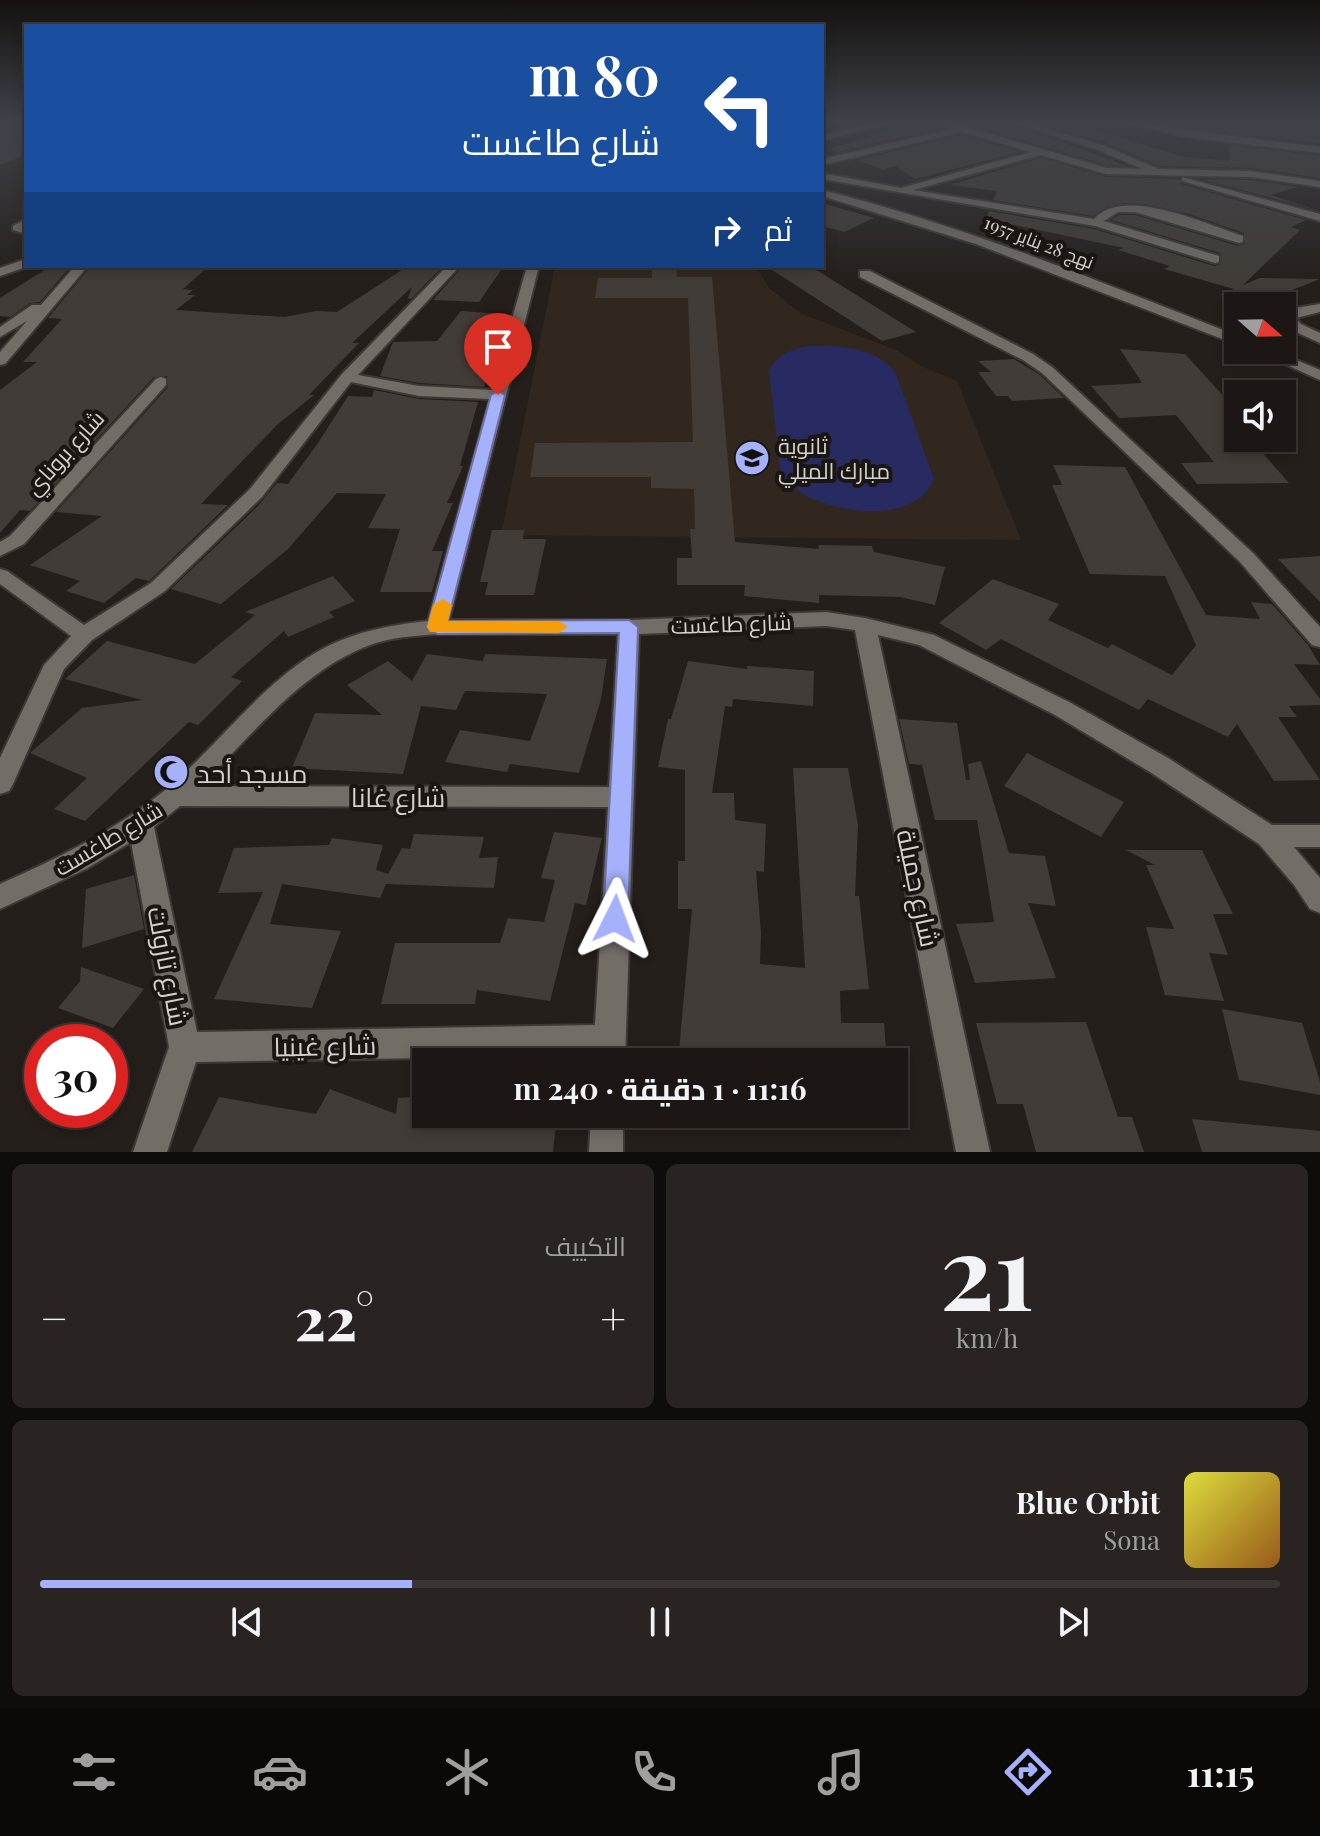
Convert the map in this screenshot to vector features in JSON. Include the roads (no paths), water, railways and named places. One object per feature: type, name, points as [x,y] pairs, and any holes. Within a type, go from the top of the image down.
[{"type":"street","points":[[824,176],[1097,223],[1215,259]]},
{"type":"street","points":[[897,191],[954,176]]},
{"type":"street","points":[[1176,176],[1320,218]]},
{"type":"street","points":[[1263,176],[1320,184]]},
{"type":"street","name":"نهج 28 يناير 1957","points":[[824,194],[985,242],[1224,336]]},
{"type":"street","points":[[1097,223],[1103,214],[1123,208],[1148,211],[1239,239]]},
{"type":"street","points":[[2,232],[23,227]]},
{"type":"street","points":[[0,272],[24,264]]},
{"type":"street","points":[[0,361],[80,268]]},
{"type":"street","points":[[0,784],[55,665],[84,635],[158,587],[256,493],[347,377],[452,268]]},
{"type":"street","points":[[437,627],[532,268]]},
{"type":"street","points":[[865,274],[1000,342],[1047,370],[1247,558],[1320,640]]},
{"type":"street","points":[[0,333],[60,293]]},
{"type":"street","points":[[1320,308],[1294,312],[1288,317],[1291,324],[1320,339]]},
{"type":"street","points":[[1294,364],[1320,375]]},
{"type":"street","points":[[347,377],[419,391],[498,395]]},
{"type":"street","name":"شارع بروناي","points":[[0,550],[17,540],[161,382]]},
{"type":"street","points":[[0,575],[84,635]]},
{"type":"street","name":"شارع طاغست","points":[[0,897],[77,861],[140,823],[175,796],[287,687],[320,660],[364,639],[437,627],[629,627],[826,619],[926,640],[1063,709],[1159,765],[1268,836],[1304,877],[1320,901]]},
{"type":"street","name":"شارع جميلة","points":[[865,625],[973,1152]]},
{"type":"street","points":[[609,1048],[629,627]]},
{"type":"street","name":"شارع غانا","points":[[175,796],[621,797]]},
{"type":"street","name":"شارع تازولت","points":[[140,823],[185,1047],[150,1152]]},
{"type":"street","points":[[1268,836],[1320,836]]},
{"type":"street","name":"شارع غينيا","points":[[185,1047],[412,1049]]},
{"type":"street","points":[[606,1152],[607,1128]]},
{"type":"place","name":"ثانوية مبارك الميلي","points":[[752,458]]},
{"type":"place","name":"مسجد أحد","points":[[171,772]]}]
